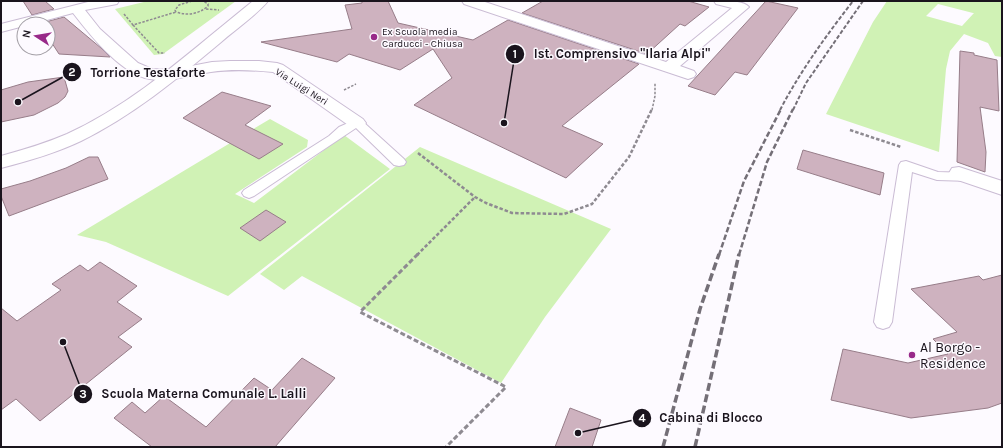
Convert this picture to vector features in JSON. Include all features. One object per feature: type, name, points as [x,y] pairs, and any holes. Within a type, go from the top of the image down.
[{"type":"street","points":[[1,28],[76,8],[112,1]]},
{"type":"street","name":"Via Luigi Neri","points":[[1,162],[43,151],[118,114],[170,75],[261,1]]},
{"type":"street","points":[[469,1],[688,74]]},
{"type":"street","points":[[669,67],[742,7],[721,1]]},
{"type":"street","name":"Via Luigi Neri","points":[[76,8],[95,32],[132,66],[149,74],[170,75],[218,67],[259,66],[278,68],[357,123]]},
{"type":"street","points":[[964,175],[1002,188]]},
{"type":"lane","points":[[249,193],[333,139],[343,130],[357,123],[399,162]]},
{"type":"lane","points":[[883,322],[906,165],[937,176],[964,175]]},
{"type":"path","points":[[176,12],[175,10],[179,5],[192,1]]},
{"type":"path","points":[[133,25],[176,12],[187,14],[202,10],[208,6],[208,4],[203,1]]},
{"type":"path","points":[[124,13],[133,25],[160,53],[166,53]]},
{"type":"path","points":[[446,447],[506,387],[360,312],[474,197],[512,213],[564,214],[592,204],[629,157],[651,112],[655,96],[655,80]]},
{"type":"green space","points":[[148,1],[236,1],[163,54],[154,55],[115,9]]},
{"type":"green space","points":[[887,1],[1002,1],[1002,57],[995,56],[988,43],[964,34],[950,51],[946,69],[939,152],[826,114],[873,22]],"holes":[[[938,4],[974,13],[962,26],[926,16]]]},
{"type":"green space","points":[[270,119],[308,140],[307,147],[235,194],[254,203],[344,135],[390,169],[228,296],[106,242],[77,235]]},
{"type":"green space","points":[[420,147],[611,229],[545,317],[501,383],[302,276],[284,290],[260,274]]},
{"type":"building","points":[[23,1],[45,1],[54,9],[32,15]]},
{"type":"building","points":[[362,1],[388,1],[398,23],[473,40],[508,20],[639,64],[562,126],[603,144],[566,178],[414,105],[452,78],[433,49],[400,70],[349,54],[337,62],[261,42],[352,29],[345,5],[362,3]]},
{"type":"building","points":[[543,1],[688,1],[709,7],[685,26],[680,24],[647,54],[522,13]]},
{"type":"building","points":[[766,1],[798,8],[747,75],[735,72],[715,95],[688,86]]},
{"type":"building","points":[[64,17],[110,57],[59,54],[56,49],[56,19]]},
{"type":"building","points":[[960,51],[974,53],[974,55],[997,60],[999,111],[980,107],[986,152],[985,172],[957,162]]},
{"type":"building","points":[[64,77],[68,91],[65,97],[58,103],[34,115],[1,122],[1,90],[28,82]]},
{"type":"building","points":[[222,92],[271,106],[245,125],[283,144],[259,159],[183,118]]},
{"type":"building","points":[[803,150],[884,173],[880,195],[797,169]]},
{"type":"building","points":[[89,157],[98,157],[108,179],[9,216],[1,196],[1,189],[30,181],[66,168]]},
{"type":"building","points":[[266,210],[286,222],[260,241],[240,228]]},
{"type":"building","points":[[100,262],[137,286],[117,302],[142,319],[118,337],[132,347],[40,421],[16,399],[1,410],[1,308],[17,321],[61,290],[52,284],[80,265],[88,271]]},
{"type":"building","points":[[1002,275],[1002,403],[988,408],[911,418],[831,400],[843,349],[908,363],[948,354],[933,339],[957,332],[911,289],[979,276],[983,280]]},
{"type":"building","points":[[302,358],[335,378],[275,447],[152,447],[114,418],[132,402],[145,413],[164,396],[206,427],[254,378],[272,390]]},
{"type":"building","points":[[570,408],[601,420],[592,447],[555,447]]},
{"type":"railway","points":[[780,110],[796,81],[814,54],[853,1]]},
{"type":"railway","points":[[793,110],[806,83],[863,1]]},
{"type":"railway","points":[[719,255],[744,181],[781,109]]},
{"type":"railway","points":[[739,255],[767,162],[793,109]]},
{"type":"railway","points":[[663,447],[700,309],[719,254]]},
{"type":"railway","points":[[695,447],[739,254]]},
{"type":"place","name":"Ex Scuola media Carducci - Chiusa","points":[[374,37]]},
{"type":"place","name":"Torrione Testaforte","points":[[18,102]]},
{"type":"place","name":"Ist. Comprensivo \"Ilaria Alpi\"","points":[[504,123]]},
{"type":"place","name":"Scuola Materna Comunale L. Lalli","points":[[63,342]]},
{"type":"place","name":"Al Borgo - Residence","points":[[912,355]]},
{"type":"place","name":"Cabina di Blocco","points":[[578,433]]}]
